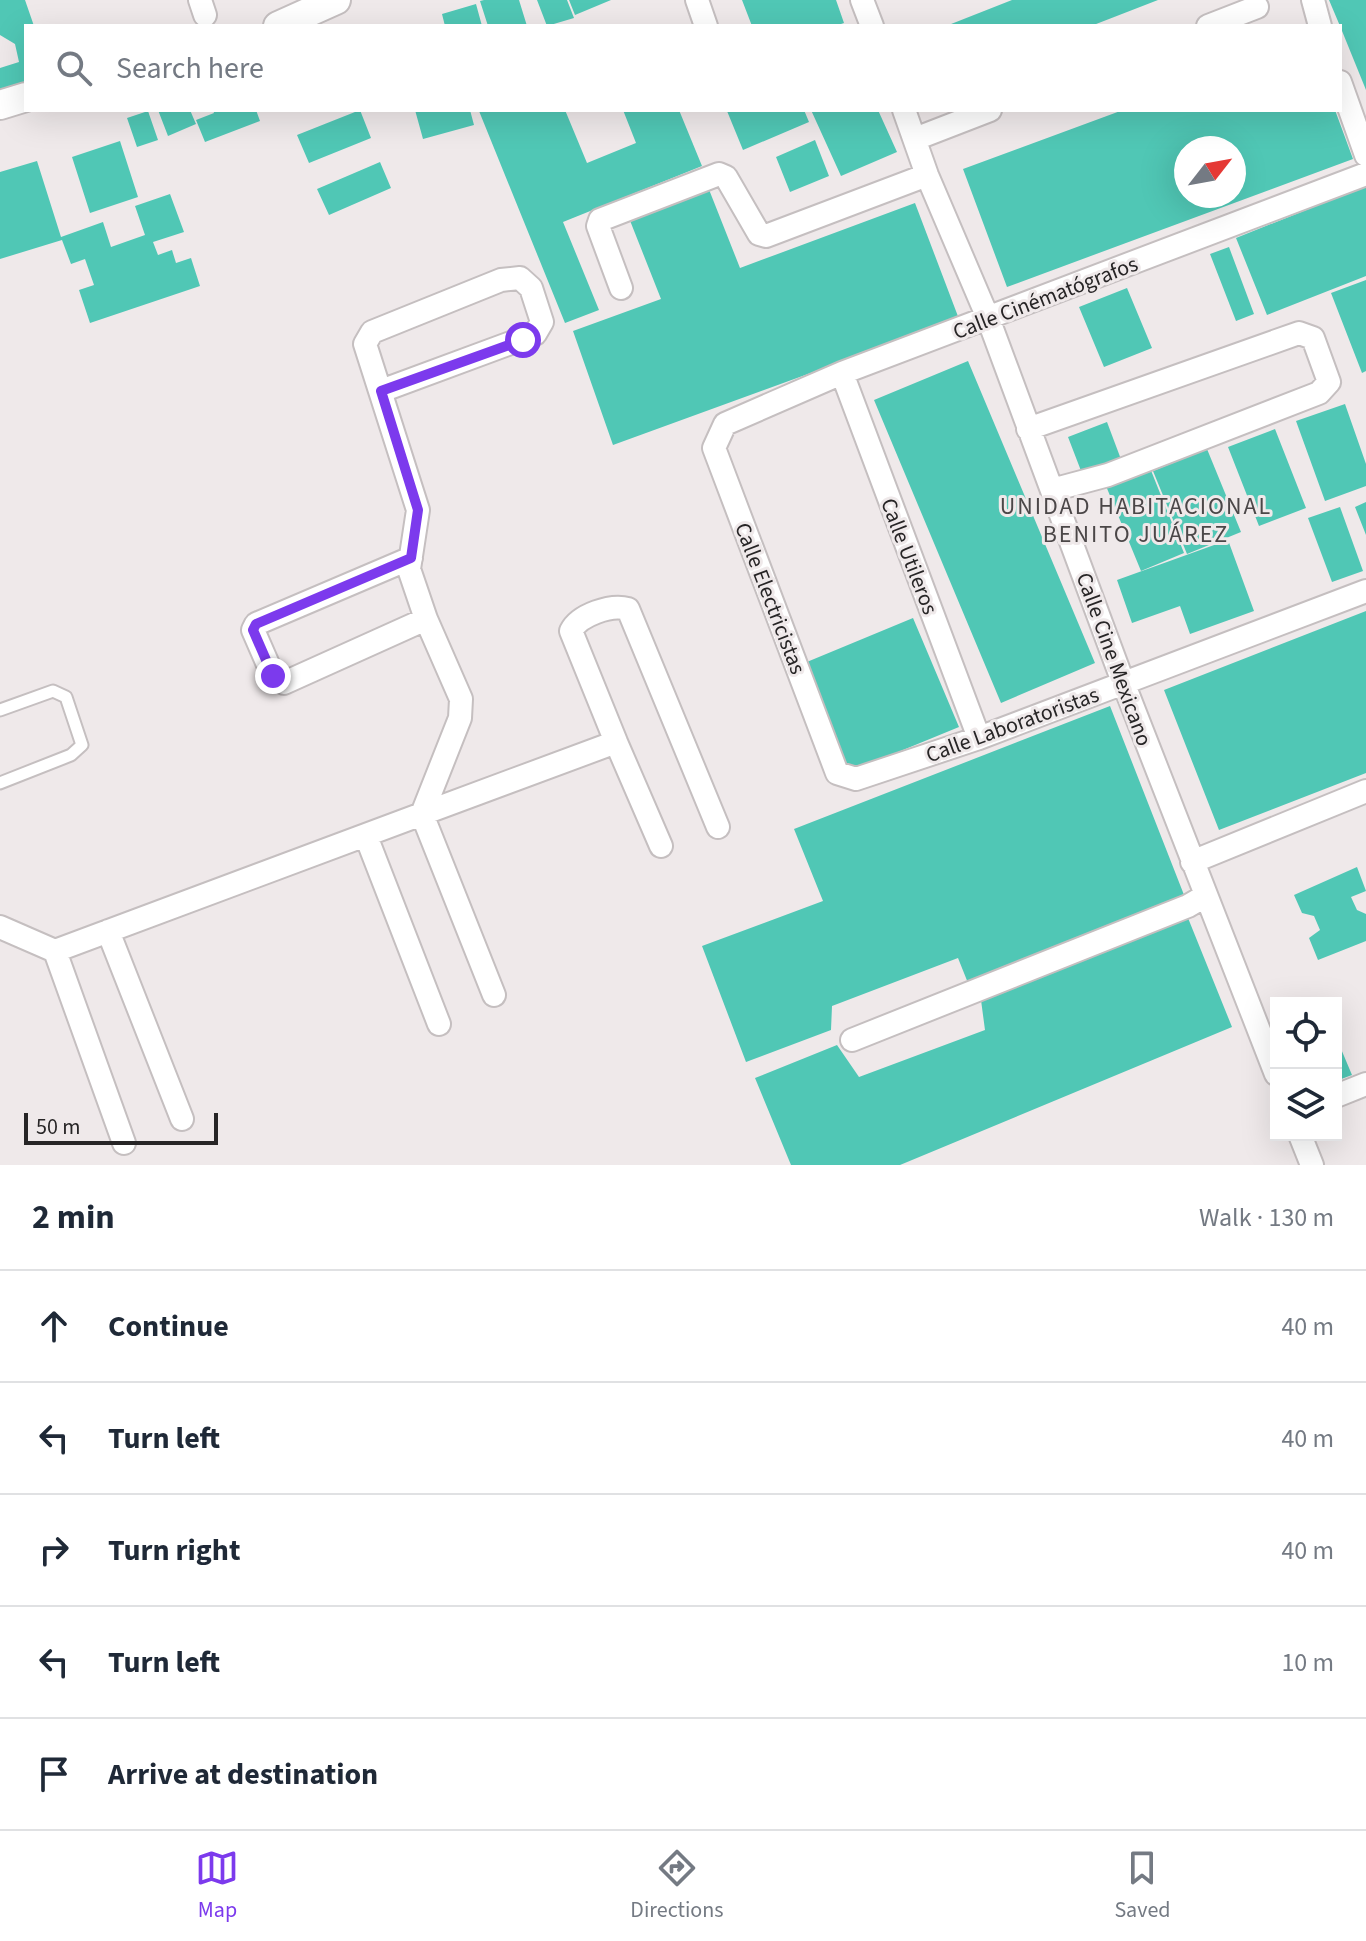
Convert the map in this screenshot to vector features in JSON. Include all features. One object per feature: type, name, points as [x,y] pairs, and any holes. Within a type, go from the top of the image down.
[{"type":"street","points":[[282,24],[336,0]]},
{"type":"street","points":[[697,0],[705,24]]},
{"type":"street","points":[[862,0],[871,24]]},
{"type":"street","points":[[1313,0],[1319,24]]},
{"type":"street","points":[[1213,24],[1257,7]]},
{"type":"street","points":[[1342,88],[1366,155]]},
{"type":"street","points":[[0,105],[24,98]]},
{"type":"street","name":"Calle Cine Mexicano","points":[[905,112],[927,175],[988,318],[1123,682],[1274,1069]]},
{"type":"street","points":[[915,139],[985,112]]},
{"type":"street","points":[[621,288],[598,226],[600,220],[719,174],[726,177],[759,234],[766,236],[927,175]]},
{"type":"street","name":"Calle Cinématógrafos","points":[[725,424],[842,373],[1366,174]]},
{"type":"street","points":[[381,391],[535,334],[542,322],[531,288],[520,278],[501,280],[372,332],[365,344],[418,510],[409,569],[426,619],[461,699],[460,718],[422,814],[494,995]]},
{"type":"street","points":[[1028,429],[1299,333],[1313,338],[1329,382],[1319,393],[1108,475],[1052,490]]},
{"type":"street","name":"Calle Utileros","points":[[842,373],[979,738]]},
{"type":"street","name":"Calle Electricistas","points":[[725,424],[714,448],[837,773]]},
{"type":"street","points":[[411,558],[256,624],[253,630],[273,676],[284,683],[426,619]]},
{"type":"street","name":"Calle Laboratoristas","points":[[837,773],[856,779],[979,738],[1366,591]]},
{"type":"street","points":[[661,846],[571,631],[575,623],[587,616],[619,606],[628,609],[718,827]]},
{"type":"street","points":[[0,927],[55,951],[616,742]]},
{"type":"street","points":[[1192,862],[1366,791]]},
{"type":"street","points":[[366,836],[439,1024]]},
{"type":"street","points":[[852,1040],[1188,906],[1205,896]]},
{"type":"street","points":[[108,931],[182,1119]]},
{"type":"street","points":[[55,951],[124,1143]]},
{"type":"street","points":[[1342,1094],[1366,1084]]},
{"type":"street","points":[[1302,1141],[1312,1165]]},
{"type":"lane","points":[[0,710],[53,691],[66,697],[82,745],[71,755],[0,783]]},
{"type":"building","points":[[0,0],[25,0],[33,24],[24,24],[24,87],[0,93],[0,68],[19,62],[15,44],[0,35]]},
{"type":"building","points":[[519,0],[526,24],[487,24],[480,1]]},
{"type":"building","points":[[537,0],[567,0],[574,18],[546,24]]},
{"type":"building","points":[[569,0],[611,0],[575,15]]},
{"type":"building","points":[[742,0],[836,0],[844,23],[841,24],[751,24]]},
{"type":"building","points":[[1012,0],[1158,0],[1096,24],[951,24]]},
{"type":"building","points":[[1329,0],[1366,0],[1366,90],[1342,24],[1339,24]]},
{"type":"building","points":[[476,4],[481,24],[444,24],[442,14]]},
{"type":"building","points":[[148,112],[158,140],[137,147],[127,118]]},
{"type":"building","points":[[159,112],[191,112],[196,124],[168,136]]},
{"type":"building","points":[[257,112],[260,121],[205,142],[196,120],[214,113]]},
{"type":"building","points":[[361,112],[371,138],[309,163],[297,135]]},
{"type":"building","points":[[416,112],[471,112],[474,125],[423,139]]},
{"type":"building","points":[[479,112],[566,112],[587,163],[636,143],[624,112],[680,112],[702,166],[563,222],[599,310],[565,323]]},
{"type":"building","points":[[727,112],[805,112],[809,122],[743,150]]},
{"type":"building","points":[[812,112],[879,112],[897,152],[841,176]]},
{"type":"building","points":[[1118,112],[1336,112],[1353,159],[1246,199],[1246,136],[1174,136],[1174,208],[1221,208],[1007,287],[963,169]]},
{"type":"building","points":[[815,140],[829,176],[790,192],[776,157]]},
{"type":"building","points":[[120,141],[138,197],[90,213],[72,157]]},
{"type":"building","points":[[37,161],[61,237],[103,222],[111,247],[145,235],[135,206],[170,194],[184,232],[153,242],[158,255],[172,250],[176,263],[191,258],[200,286],[90,323],[79,290],[94,285],[85,259],[71,264],[62,240],[0,259],[0,172]]},
{"type":"building","points":[[380,162],[391,188],[329,215],[317,189]]},
{"type":"building","points":[[1366,186],[1366,276],[1267,315],[1236,238]]},
{"type":"building","points":[[708,187],[740,268],[915,203],[959,319],[613,445],[573,331],[661,299],[629,218]]},
{"type":"building","points":[[1229,247],[1254,314],[1236,321],[1210,254]]},
{"type":"building","points":[[1366,280],[1366,371],[1362,373],[1331,293]]},
{"type":"building","points":[[1127,288],[1152,348],[1104,367],[1079,307]]},
{"type":"building","points":[[968,361],[1095,663],[1001,703],[874,400]]},
{"type":"building","points":[[1345,404],[1366,464],[1366,486],[1325,501],[1296,421]]},
{"type":"building","points":[[1107,422],[1122,462],[1083,476],[1068,437]]},
{"type":"building","points":[[1275,429],[1306,508],[1259,526],[1228,447]]},
{"type":"building","points":[[1207,449],[1241,532],[1187,554],[1153,471]]},
{"type":"building","points":[[1150,468],[1184,553],[1141,571],[1106,486]]},
{"type":"building","points":[[1366,502],[1366,535],[1355,507]]},
{"type":"building","points":[[1340,507],[1363,571],[1332,582],[1308,518]]},
{"type":"building","points":[[1228,540],[1254,611],[1190,634],[1180,606],[1132,623],[1117,580]]},
{"type":"building","points":[[1366,611],[1366,773],[1219,830],[1164,690]]},
{"type":"building","points":[[913,618],[959,727],[847,773],[802,664]]},
{"type":"building","points":[[1110,706],[1186,900],[968,983],[958,958],[832,1006],[831,1030],[746,1062],[702,946],[823,901],[794,829]]},
{"type":"building","points":[[1357,867],[1366,891],[1351,897],[1357,910],[1366,914],[1366,941],[1318,960],[1309,938],[1320,930],[1314,916],[1302,913],[1294,895]]},
{"type":"building","points":[[1188,918],[1232,1027],[900,1165],[791,1165],[755,1078],[837,1045],[859,1077],[985,1030],[981,1000]]},
{"type":"building","points":[[1342,1051],[1352,1075],[1342,1079]]},
{"type":"district","name":"UNIDAD HABITACIONAL BENITO JUÁREZ","points":[[1136,520]]},
{"type":"route","points":[[273,676],[253,630],[256,624],[411,558],[418,510],[381,391],[523,340]]}]
